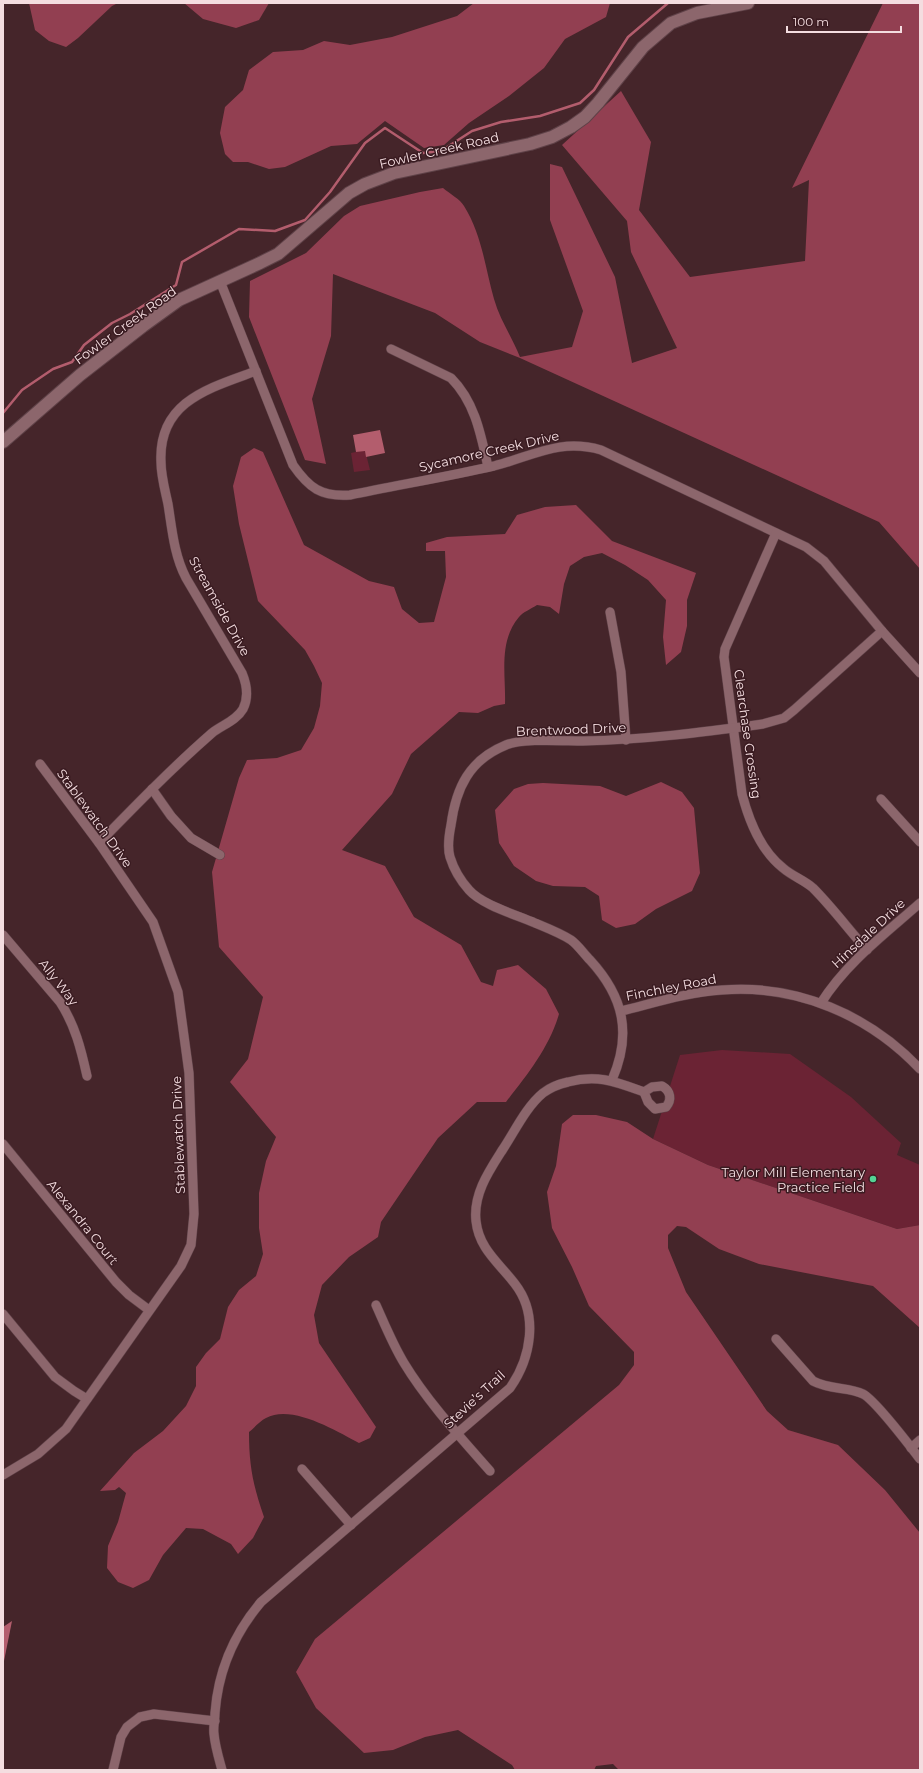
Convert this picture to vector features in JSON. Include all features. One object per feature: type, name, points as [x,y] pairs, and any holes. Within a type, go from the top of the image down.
[{"type":"main road","name":"Fowler Creek Road","points":[[3,442],[80,375],[143,326],[180,300],[278,254],[349,193],[379,178],[423,166],[530,144],[559,134],[585,117],[598,103],[642,47],[671,23],[698,13],[748,3]]},
{"type":"street","name":"Sycamore Creek Drive","points":[[220,281],[293,465],[305,481],[328,494],[350,495],[488,467],[564,446],[588,446],[613,455],[806,547],[824,561],[882,631],[920,672]]},
{"type":"street","points":[[391,349],[451,378],[457,384],[472,408],[479,428],[488,467]]},
{"type":"street","name":"Streamside Drive","points":[[99,842],[152,789],[213,732],[238,716],[245,704],[247,694],[246,683],[242,674],[186,578],[179,561],[162,474],[161,456],[163,436],[171,419],[186,402],[205,391],[256,371]]},
{"type":"street","name":"Clearchase Crossing","points":[[776,533],[725,649],[724,657],[742,794],[747,815],[762,843],[782,868],[813,888],[867,950]]},
{"type":"street","points":[[610,612],[621,672],[626,740]]},
{"type":"street","name":"Brentwood Drive","points":[[612,1080],[620,1063],[624,1034],[621,1011],[614,992],[606,979],[572,940],[495,907],[471,892],[456,874],[449,855],[449,834],[454,804],[462,782],[483,758],[507,744],[531,741],[626,740],[764,724],[784,718],[882,631]]},
{"type":"street","name":"Stablewatch Drive","points":[[3,1475],[38,1454],[66,1429],[181,1266],[191,1245],[194,1214],[189,1073],[178,992],[153,922],[99,842],[40,764]]},
{"type":"street","points":[[152,789],[171,816],[191,838],[220,855]]},
{"type":"street","points":[[881,798],[920,842]]},
{"type":"street","name":"Hinsdale Drive","points":[[821,1003],[838,977],[920,903]]},
{"type":"street","name":"Ally Way","points":[[5,940],[68,1013],[81,1046],[87,1076]]},
{"type":"street","name":"Finchley Road","points":[[621,1011],[700,992],[722,990],[770,991],[821,1003],[870,1027],[896,1045],[920,1069]]},
{"type":"street","name":"Stevie’s Trail","points":[[222,1770],[214,1734],[216,1700],[226,1659],[248,1618],[261,1602],[510,1388],[523,1366],[530,1339],[528,1316],[521,1294],[516,1284],[488,1254],[480,1239],[476,1221],[476,1211],[482,1184],[486,1175],[526,1114],[543,1094],[556,1085],[582,1078],[612,1080],[644,1092]]},
{"type":"street","name":"Alexandra Court","points":[[3,1144],[116,1282],[129,1295],[149,1310]]},
{"type":"street","points":[[376,1305],[391,1339],[405,1364],[457,1433],[490,1471]]},
{"type":"street","points":[[3,1314],[55,1377],[74,1391],[87,1398]]},
{"type":"street","points":[[776,1339],[813,1381],[821,1385],[856,1392],[868,1398],[920,1459]]},
{"type":"street","points":[[911,1448],[920,1440]]},
{"type":"street","points":[[302,1469],[350,1525]]},
{"type":"street","points":[[113,1770],[121,1737],[127,1727],[140,1717],[154,1714],[214,1721]]},
{"type":"shaded area","points":[[29,3],[118,3],[112,6],[78,38],[66,47],[49,41],[35,30]]},
{"type":"shaded area","points":[[184,3],[269,3],[259,20],[236,28],[203,19]]},
{"type":"shaded area","points":[[474,3],[610,3],[606,17],[565,39],[544,68],[509,96],[469,123],[444,145],[424,148],[385,121],[357,144],[331,146],[285,167],[269,169],[248,162],[233,162],[225,154],[220,133],[225,107],[243,90],[249,70],[273,52],[303,50],[324,41],[350,45],[392,37],[457,16]]},
{"type":"shaded area","points":[[883,3],[920,3],[920,569],[879,522],[520,358],[480,342],[435,313],[333,274],[331,336],[312,399],[326,464],[305,460],[249,317],[250,281],[306,253],[344,216],[360,206],[443,188],[460,201],[470,217],[479,240],[497,307],[520,357],[572,347],[583,311],[550,220],[550,164],[562,167],[615,277],[632,363],[677,348],[631,252],[627,221],[562,145],[621,91],[651,142],[639,210],[690,277],[805,261],[809,180],[792,188]]},
{"type":"shaded area","points":[[380,430],[385,453],[366,457],[365,451],[356,452],[353,435]]},
{"type":"shaded area","points":[[254,448],[263,452],[304,545],[369,581],[394,587],[402,609],[419,623],[434,622],[446,577],[445,551],[426,551],[426,543],[447,537],[505,534],[517,515],[545,507],[576,505],[612,541],[696,573],[687,600],[687,626],[681,652],[666,665],[663,637],[666,600],[648,580],[625,565],[602,553],[584,557],[570,566],[564,584],[559,614],[550,607],[537,605],[521,615],[512,627],[508,637],[504,659],[505,704],[494,706],[478,713],[459,712],[411,754],[392,794],[342,850],[385,866],[414,917],[461,945],[481,982],[493,986],[497,970],[518,965],[546,989],[559,1014],[555,1026],[537,1061],[506,1102],[477,1102],[438,1138],[381,1222],[378,1237],[349,1257],[322,1285],[314,1315],[319,1343],[376,1427],[370,1438],[359,1443],[314,1421],[288,1414],[277,1415],[264,1419],[249,1432],[252,1475],[264,1517],[253,1538],[238,1554],[231,1544],[203,1529],[186,1528],[163,1555],[149,1580],[133,1588],[118,1582],[107,1568],[108,1546],[118,1522],[126,1493],[119,1487],[115,1490],[100,1491],[134,1453],[163,1431],[186,1406],[196,1386],[196,1367],[206,1353],[220,1339],[228,1307],[239,1290],[256,1276],[263,1254],[259,1228],[259,1193],[266,1161],[276,1137],[230,1082],[248,1059],[263,997],[219,947],[212,872],[239,778],[247,760],[277,758],[301,750],[314,728],[320,706],[322,683],[305,650],[258,601],[239,524],[233,486],[241,457]]},
{"type":"shaded area","points":[[365,450],[370,470],[354,472],[351,453]]},
{"type":"shaded area","points":[[661,782],[682,792],[694,808],[700,873],[692,891],[656,909],[635,924],[616,928],[602,920],[599,896],[585,887],[553,886],[536,881],[514,866],[499,843],[495,810],[514,789],[528,784],[543,783],[600,786],[626,796]]},
{"type":"shaded area","points":[[722,1050],[790,1054],[851,1097],[901,1143],[897,1155],[920,1165],[920,1225],[897,1229],[708,1165],[653,1139],[680,1055]]},
{"type":"shaded area","points":[[573,1115],[596,1115],[627,1122],[653,1139],[708,1165],[897,1229],[920,1225],[920,1328],[873,1286],[759,1264],[719,1249],[686,1227],[677,1226],[668,1235],[668,1248],[686,1292],[767,1411],[788,1430],[838,1445],[885,1490],[920,1533],[920,1770],[619,1770],[613,1764],[596,1766],[594,1770],[515,1770],[512,1765],[458,1730],[425,1737],[393,1750],[364,1753],[316,1708],[296,1672],[315,1639],[619,1385],[634,1365],[634,1352],[589,1306],[572,1267],[552,1228],[547,1192],[556,1166],[562,1124]]},
{"type":"shaded area","points":[[12,1621],[4,1661],[3,1662],[3,1627]]},
{"type":"waterway","points":[[3,413],[22,390],[53,369],[72,362],[84,345],[112,323],[130,314],[176,285],[182,262],[239,229],[275,231],[305,220],[330,192],[365,143],[385,128],[423,153],[441,151],[472,131],[501,122],[540,116],[580,103],[594,90],[628,37],[668,3]]},
{"type":"place","name":"Taylor Mill Elementary Practice Field","points":[[873,1179]]}]
